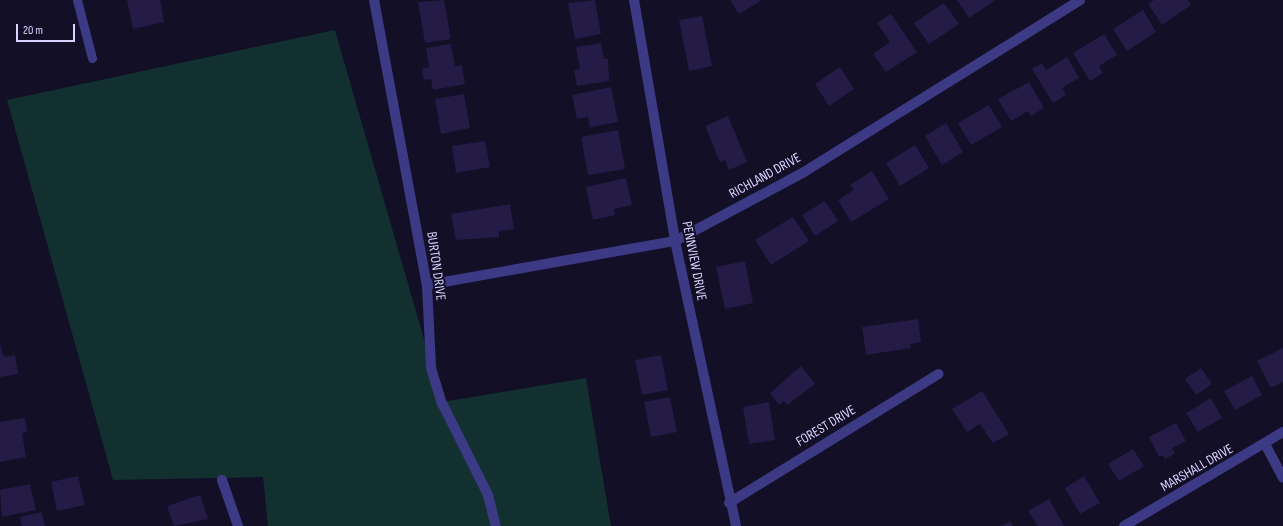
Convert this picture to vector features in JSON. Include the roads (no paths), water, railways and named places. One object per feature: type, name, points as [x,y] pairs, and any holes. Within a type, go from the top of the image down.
[{"type":"street","name":"BURTON DRIVE","points":[[374,0],[427,285],[431,368],[442,402],[488,495],[496,526]]},
{"type":"street","name":"PENNVIEW DRIVE","points":[[634,0],[675,241],[729,503],[736,526]]},
{"type":"street","name":"RICHLAND DRIVE","points":[[427,285],[675,241],[804,172],[1080,0]]},
{"type":"street","name":"FOREST DRIVE","points":[[729,503],[939,374]]},
{"type":"street","name":"MARSHALL DRIVE","points":[[1124,526],[1283,432]]},
{"type":"street","points":[[1265,444],[1283,478]]},
{"type":"street","points":[[222,480],[238,526]]},
{"type":"lane","points":[[77,0],[92,58]]}]
